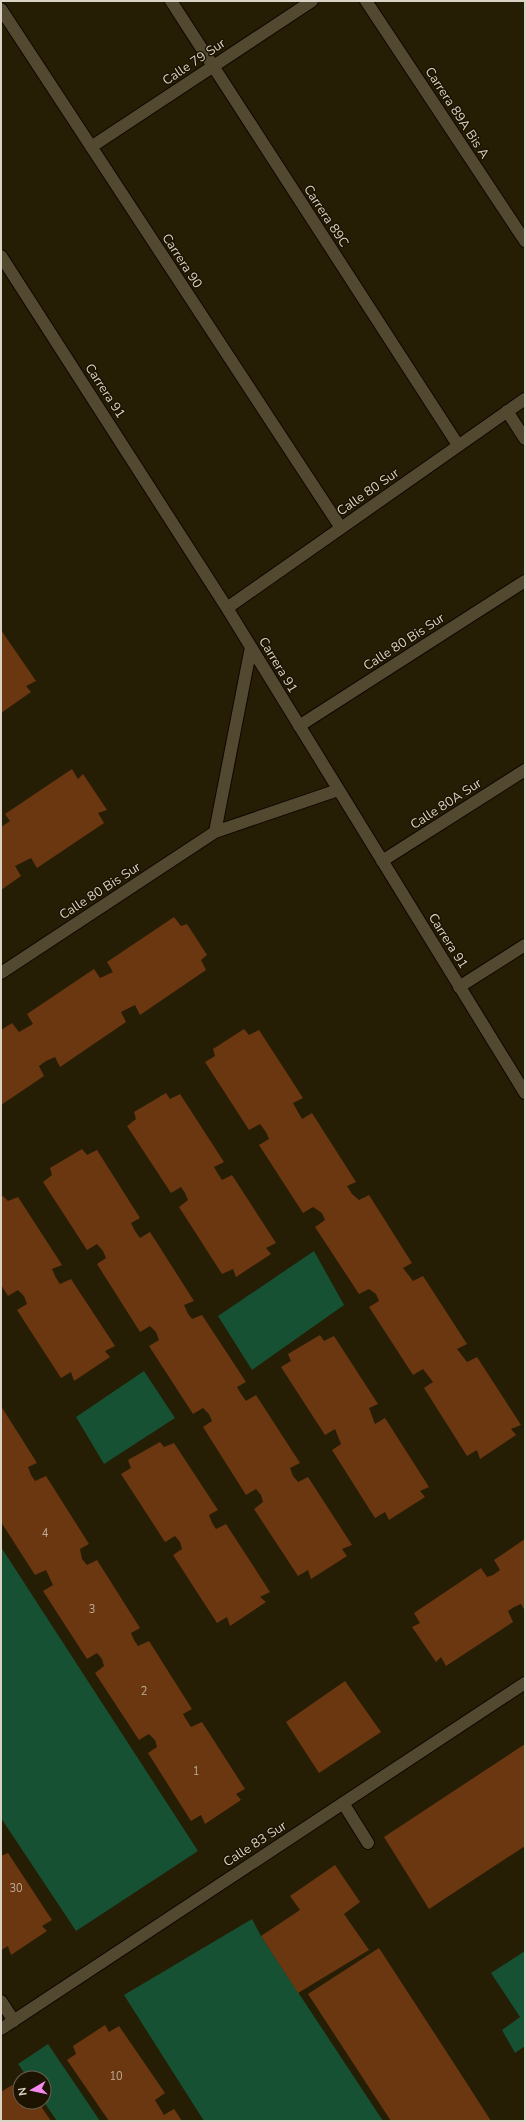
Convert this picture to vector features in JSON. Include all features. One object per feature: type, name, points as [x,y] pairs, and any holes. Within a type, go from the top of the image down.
[{"type":"street","name":"Carrera 89C","points":[[171,1],[458,445]]},
{"type":"street","name":"Calle 79 Sur","points":[[91,147],[312,1]]},
{"type":"street","name":"Carrera 89A Bis A","points":[[366,1],[525,241]]},
{"type":"street","name":"Carrera 90","points":[[1,9],[340,528]]},
{"type":"street","name":"Carrera 91","points":[[1,256],[227,608],[525,1093]]},
{"type":"street","name":"Calle 80 Sur","points":[[227,608],[525,399]]},
{"type":"street","points":[[507,411],[525,439]]},
{"type":"street","name":"Calle 80 Bis Sur","points":[[299,726],[525,580]]},
{"type":"street","points":[[215,832],[251,647]]},
{"type":"street","name":"Calle 80A Sur","points":[[382,861],[525,770]]},
{"type":"street","name":"Calle 80 Bis Sur","points":[[1,973],[215,832],[338,790]]},
{"type":"street","points":[[459,986],[525,945]]},
{"type":"street","name":"Calle 83 Sur","points":[[1,2029],[525,1683]]},
{"type":"street","points":[[343,1804],[368,1843]]},
{"type":"street","points":[[1,2001],[14,2020]]},
{"type":"green space","points":[[314,1251],[344,1305],[252,1370],[218,1316]]},
{"type":"green space","points":[[144,1371],[175,1418],[104,1464],[76,1417]]},
{"type":"green space","points":[[1,1547],[198,1851],[76,1931],[1,1818]]},
{"type":"green space","points":[[252,1919],[261,1936],[383,2121],[204,2121],[124,1995]]},
{"type":"green space","points":[[525,1951],[525,2046],[515,2053],[502,2030],[520,2017],[491,1973]]},
{"type":"green space","points":[[48,2044],[100,2121],[57,2121],[49,2110],[52,2110],[52,2070],[22,2070],[18,2064]]},
{"type":"building","points":[[1,630],[36,681],[26,686],[31,692],[1,713]]},
{"type":"building","points":[[72,769],[78,779],[83,774],[107,810],[98,813],[104,823],[37,868],[31,858],[15,866],[21,876],[1,890],[1,827],[10,821],[5,814]]},
{"type":"building","points":[[174,917],[181,926],[187,924],[207,955],[201,960],[206,970],[140,1015],[135,1005],[121,1012],[126,1022],[60,1067],[55,1057],[46,1061],[39,1066],[44,1076],[1,1105],[1,1030],[12,1023],[19,1032],[33,1024],[27,1014],[94,969],[100,978],[113,972],[107,962]]},
{"type":"building","points":[[244,1029],[249,1035],[259,1030],[303,1098],[293,1103],[302,1119],[312,1113],[356,1182],[347,1186],[352,1194],[359,1200],[369,1195],[412,1263],[403,1268],[413,1281],[423,1276],[467,1344],[457,1349],[467,1362],[477,1357],[521,1425],[511,1429],[516,1435],[480,1459],[477,1450],[467,1456],[424,1388],[433,1382],[423,1369],[413,1375],[369,1307],[379,1301],[376,1294],[369,1289],[359,1294],[315,1227],[325,1220],[322,1213],[313,1207],[303,1213],[259,1145],[269,1139],[266,1132],[260,1124],[249,1130],[205,1062],[215,1056],[213,1049]]},
{"type":"building","points":[[166,1093],[170,1099],[180,1094],[224,1162],[214,1167],[218,1174],[222,1180],[232,1175],[276,1243],[266,1248],[271,1254],[236,1277],[233,1269],[222,1274],[179,1207],[188,1200],[185,1193],[181,1187],[171,1193],[127,1126],[136,1119],[134,1112]]},
{"type":"building","points":[[82,1149],[87,1155],[97,1150],[140,1218],[131,1223],[135,1231],[140,1238],[150,1232],[194,1301],[184,1305],[188,1314],[192,1319],[202,1315],[246,1382],[237,1387],[241,1394],[246,1401],[256,1395],[300,1463],[290,1468],[293,1476],[298,1482],[308,1477],[352,1545],[342,1549],[347,1556],[311,1579],[308,1570],[298,1576],[254,1509],[263,1502],[261,1495],[256,1489],[246,1495],[203,1427],[212,1421],[209,1414],[203,1408],[193,1414],[149,1346],[159,1340],[156,1332],[150,1326],[140,1332],[97,1264],[106,1258],[103,1251],[97,1244],[87,1250],[43,1182],[52,1175],[50,1168]]},
{"type":"building","points":[[3,1196],[8,1201],[18,1197],[62,1265],[52,1269],[56,1278],[60,1284],[71,1279],[115,1346],[105,1351],[110,1357],[74,1381],[71,1372],[61,1378],[17,1310],[27,1304],[24,1296],[18,1290],[8,1296],[1,1285],[1,1197]]},
{"type":"building","points":[[320,1335],[324,1341],[334,1336],[378,1404],[369,1408],[375,1424],[385,1418],[429,1487],[420,1491],[425,1497],[389,1520],[385,1512],[375,1518],[332,1450],[341,1444],[335,1429],[325,1435],[281,1367],[291,1361],[288,1354]]},
{"type":"building","points":[[1,1406],[37,1463],[28,1467],[31,1475],[35,1481],[46,1476],[89,1544],[80,1549],[82,1559],[87,1565],[97,1560],[140,1628],[131,1633],[134,1640],[138,1646],[149,1641],[192,1709],[183,1714],[187,1721],[191,1727],[202,1722],[245,1789],[236,1794],[241,1800],[205,1824],[201,1815],[191,1821],[148,1753],[157,1747],[155,1740],[149,1734],[139,1740],[95,1673],[104,1666],[102,1659],[97,1653],[87,1659],[43,1591],[53,1585],[46,1570],[35,1575],[1,1522]]},
{"type":"building","points":[[160,1442],[164,1447],[174,1443],[218,1510],[209,1515],[212,1523],[216,1529],[226,1524],[270,1592],[260,1597],[266,1602],[230,1626],[227,1617],[217,1623],[173,1555],[182,1549],[180,1542],[175,1536],[165,1542],[121,1474],[131,1468],[128,1460]]},
{"type":"building","points":[[525,1539],[525,1611],[521,1604],[514,1607],[508,1611],[513,1622],[446,1666],[441,1657],[436,1662],[412,1627],[420,1623],[414,1613],[481,1568],[487,1577],[493,1575],[500,1570],[494,1560]]},
{"type":"building","points":[[345,1681],[381,1732],[319,1773],[286,1722]]},
{"type":"building","points":[[525,1744],[525,1846],[429,1909],[384,1837]]},
{"type":"building","points":[[8,1853],[52,1920],[42,1926],[47,1931],[11,1955],[8,1946],[1,1950],[1,1856]]},
{"type":"building","points":[[335,1865],[360,1902],[344,1914],[369,1950],[298,1993],[261,1936],[300,1910],[290,1896]]},
{"type":"building","points":[[379,1948],[491,2121],[391,2121],[308,1994]]},
{"type":"building","points":[[105,2025],[109,2032],[119,2026],[165,2093],[155,2100],[164,2115],[174,2109],[182,2121],[109,2121],[67,2060],[76,2054],[73,2046]]},
{"type":"building","points":[[12,2085],[12,2110],[43,2110],[51,2121],[1,2121],[1,2092]]}]
